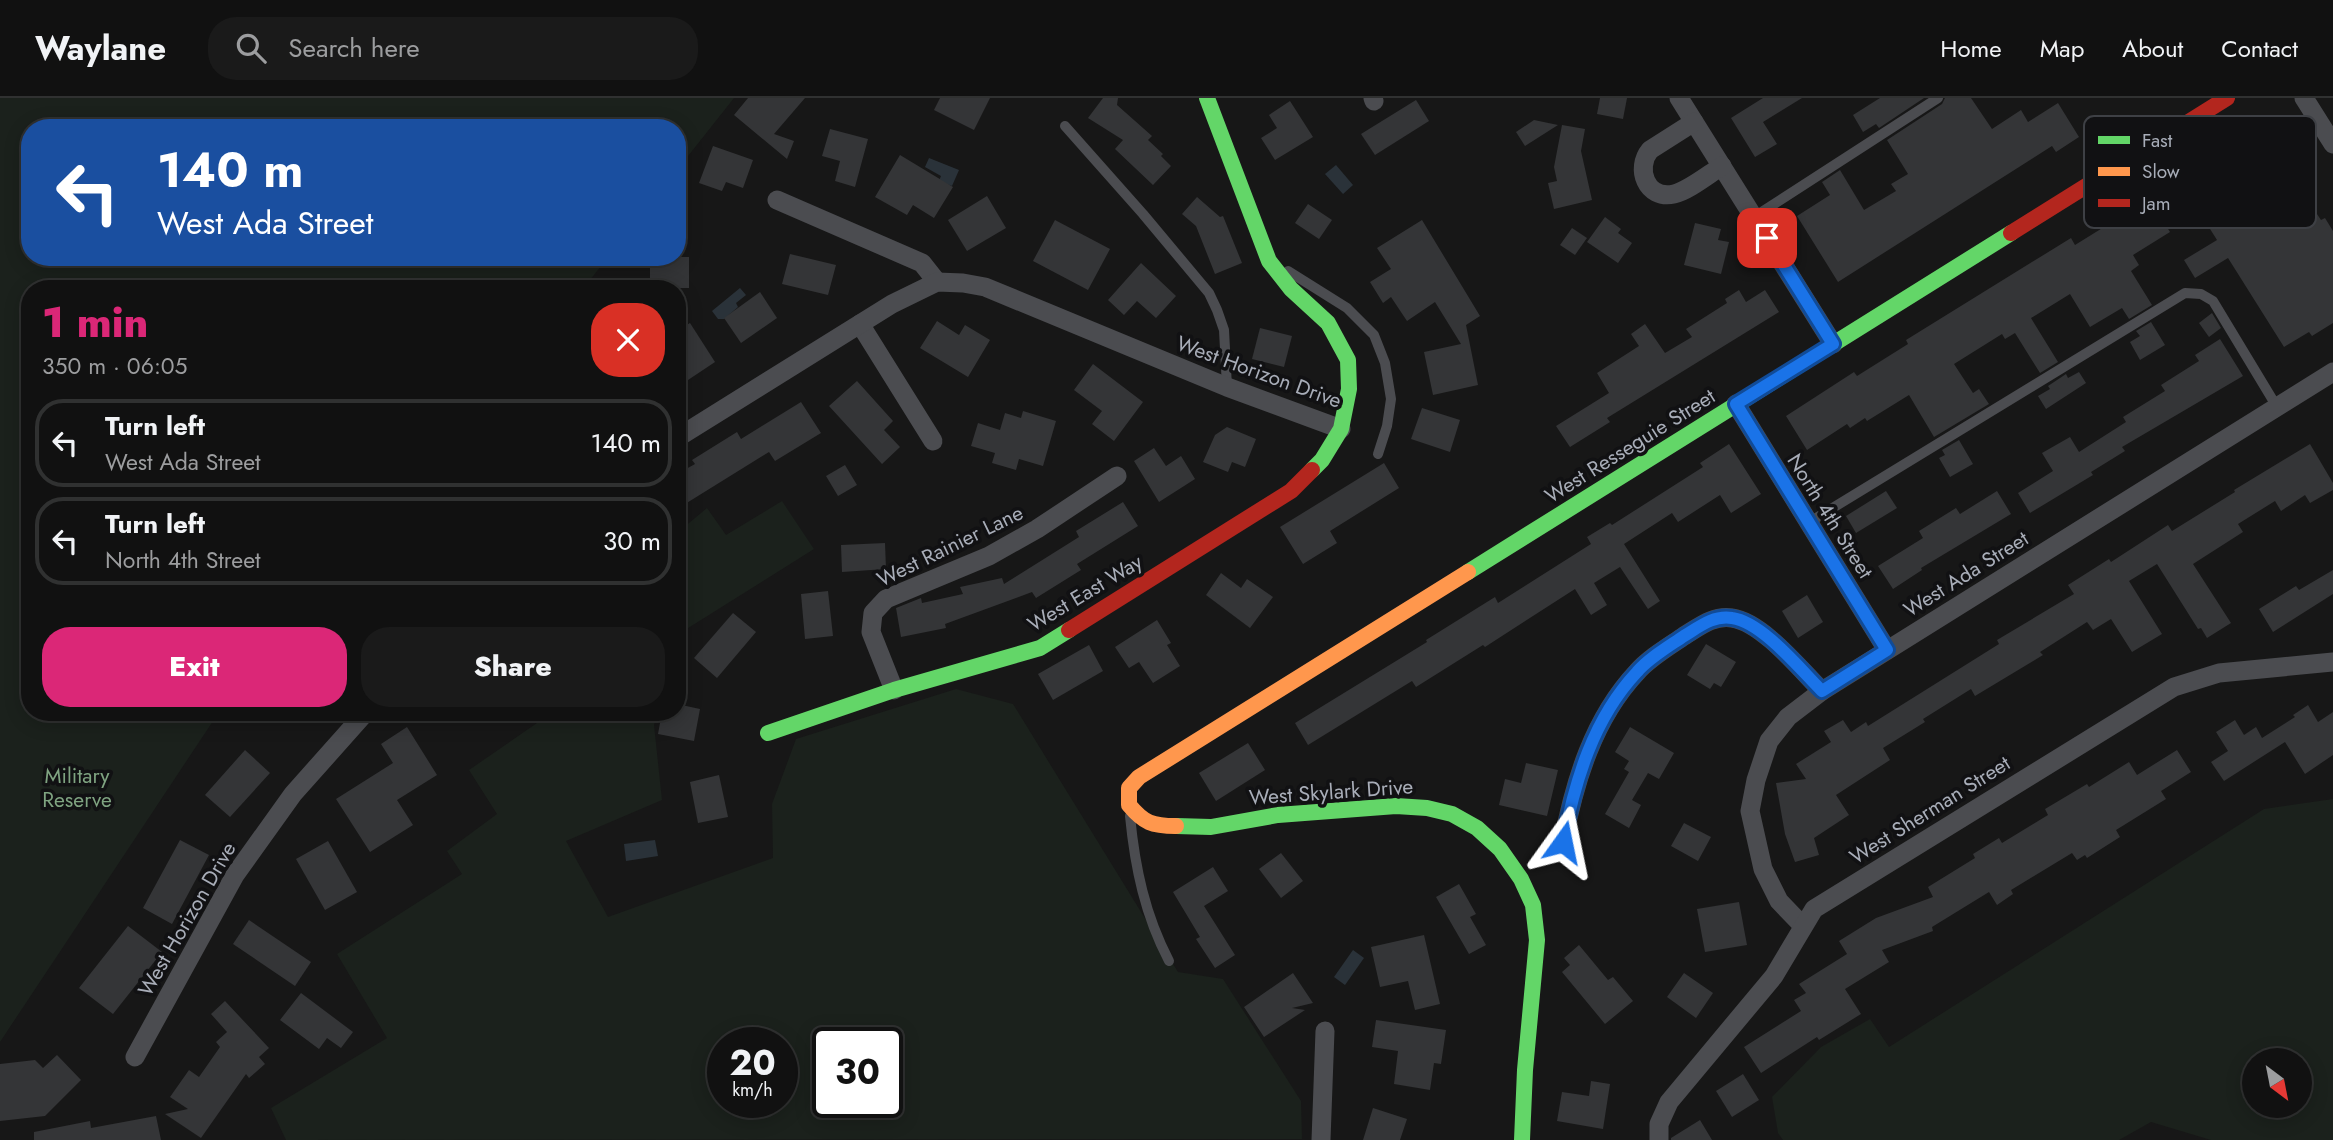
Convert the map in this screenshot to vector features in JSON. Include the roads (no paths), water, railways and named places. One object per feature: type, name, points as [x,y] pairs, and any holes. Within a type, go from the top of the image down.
[{"type":"street","name":"West Horizon Drive","points":[[686,432],[892,304],[937,282],[963,282],[985,287],[1227,387],[1340,429],[1349,389],[1348,360],[1328,323],[1291,289],[1269,261],[1207,98]]},
{"type":"street","points":[[1679,98],[1833,344]]},
{"type":"street","name":"West Resseguie Street","points":[[2198,116],[2227,98]]},
{"type":"street","points":[[2304,98],[2315,116]]},
{"type":"street","points":[[2316,117],[2333,144]]},
{"type":"street","points":[[1694,122],[1650,150],[1643,162],[1644,179],[1657,192],[1672,195],[1722,166]]},
{"type":"street","name":"West Resseguie Street","points":[[1129,805],[1129,788],[1139,776],[2084,187]]},
{"type":"street","points":[[777,200],[922,263],[937,282]]},
{"type":"street","points":[[860,324],[933,441]]},
{"type":"street","name":"West Ada Street","points":[[1803,926],[1779,901],[1763,869],[1750,811],[1756,780],[1769,741],[1788,717],[1822,691],[2333,372]]},
{"type":"street","name":"North 4th Street","points":[[1736,404],[1887,650]]},
{"type":"street","name":"West East Way","points":[[768,733],[894,691],[1040,648],[1291,491],[1322,460],[1340,429]]},
{"type":"street","name":"West Rainier Lane","points":[[894,691],[871,632],[873,612],[886,598],[989,556],[1037,530],[1117,476]]},
{"type":"street","points":[[1563,842],[1571,802],[1585,756],[1607,712],[1637,671],[1674,642],[1705,623],[1718,617],[1747,622],[1766,635],[1822,691]]},
{"type":"street","name":"West Sherman Street","points":[[1659,1140],[1659,1124],[1669,1102],[1774,976],[1814,909],[2174,687],[2220,673],[2333,662]]},
{"type":"street","name":"West Horizon Drive","points":[[135,1057],[235,875],[293,794],[358,721]]},
{"type":"street","name":"West Skylark Drive","points":[[1129,805],[1141,820],[1161,826],[1211,827],[1278,816],[1396,806],[1427,808],[1452,814],[1477,828],[1500,849],[1521,879],[1533,905],[1536,953],[1525,1070],[1522,1140]]},
{"type":"street","points":[[1321,1140],[1325,1031]]},
{"type":"lane","points":[[1754,217],[1938,98]]},
{"type":"lane","points":[[1065,126],[1209,293],[1224,330],[1227,387]]},
{"type":"lane","points":[[1269,261],[1305,279],[1347,308],[1374,335],[1385,363],[1391,399],[1387,426],[1378,454]]},
{"type":"lane","points":[[1808,523],[2185,293],[2201,294],[2213,301],[2277,407]]},
{"type":"lane","points":[[1129,805],[1135,864],[1156,935],[1169,961]]},
{"type":"park label","name":"Military Reserve","points":[[77,788]]}]
